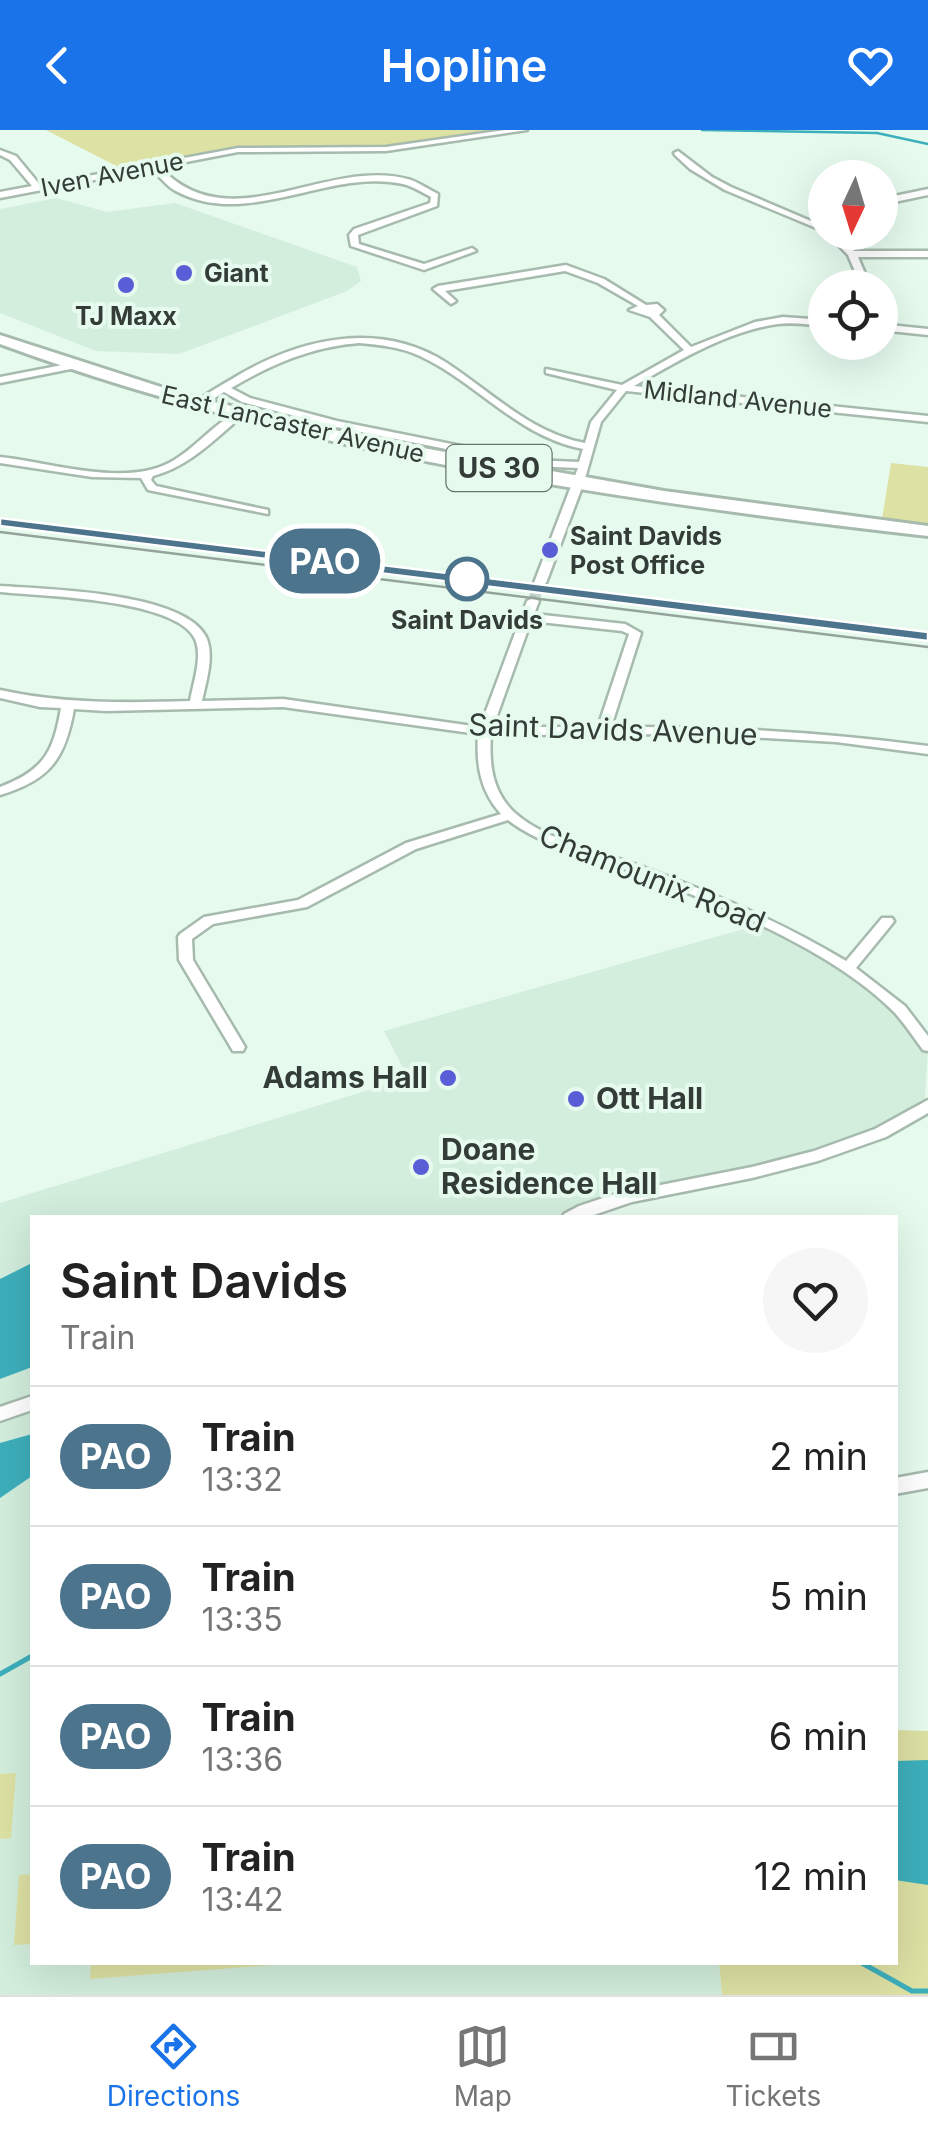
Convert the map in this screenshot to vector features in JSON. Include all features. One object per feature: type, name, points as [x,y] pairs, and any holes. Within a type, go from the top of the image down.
[{"type":"highway","name":"East Lancaster Avenue","points":[[0,330],[78,366]]},
{"type":"highway","name":"East Lancaster Avenue","points":[[0,340],[238,415],[928,531]]},
{"type":"street","name":"Iven Avenue","points":[[0,195],[238,150],[386,150],[523,130]]},
{"type":"street","points":[[0,152],[13,158],[38,188]]},
{"type":"street","points":[[678,154],[710,180],[808,220]]},
{"type":"street","points":[[154,166],[177,189],[214,198],[285,196],[371,180],[414,183],[435,196],[434,204],[355,232],[355,246],[424,267],[472,251]]},
{"type":"street","points":[[898,198],[928,192]]},
{"type":"street","points":[[848,250],[859,270]]},
{"type":"street","points":[[852,254],[928,254]]},
{"type":"street","points":[[452,300],[438,289],[566,268],[642,305],[658,308],[653,315],[690,350]]},
{"type":"street","points":[[540,583],[596,422],[623,388],[690,350],[755,325],[783,320],[808,322]]},
{"type":"street","points":[[898,329],[928,332]]},
{"type":"street","points":[[197,405],[259,365],[308,345],[378,342],[422,353],[546,437],[586,446]]},
{"type":"street","points":[[5,379],[32,365],[25,349]]},
{"type":"street","points":[[5,379],[78,366]]},
{"type":"street","name":"Midland Avenue","points":[[549,371],[623,388],[928,418]]},
{"type":"street","points":[[224,388],[246,400],[336,424],[580,474]]},
{"type":"street","points":[[0,460],[92,472],[148,474],[184,458],[238,415]]},
{"type":"street","points":[[148,474],[146,480],[152,488],[264,512]]},
{"type":"street","points":[[0,590],[151,607],[179,616],[196,630],[203,647],[195,705]]},
{"type":"street","name":"Chamounix Road","points":[[533,600],[484,731],[482,752],[495,801],[505,817],[538,835],[765,924],[850,966],[915,1022],[928,1046]]},
{"type":"street","points":[[527,618],[625,628],[635,633],[604,728]]},
{"type":"street","name":"Saint Davids Avenue","points":[[0,694],[68,705],[283,703],[484,731],[604,728],[818,737],[928,750]]},
{"type":"street","points":[[0,791],[54,761],[61,748],[68,705]]},
{"type":"street","points":[[238,1046],[186,960],[185,936],[210,920],[302,904],[411,846],[505,817]]},
{"type":"street","points":[[850,966],[886,920]]},
{"type":"street","points":[[578,1215],[624,1197],[748,1175],[905,1124],[928,1106]]},
{"type":"street","points":[[0,1414],[30,1404]]},
{"type":"street","points":[[898,1485],[928,1480]]},
{"type":"shaded area","points":[[56,198],[107,212],[175,203],[357,267],[361,281],[347,291],[179,354],[96,351],[0,313],[0,209]]},
{"type":"shaded area","points":[[765,923],[850,966],[928,1046],[925,1099],[897,1125],[747,1175],[623,1197],[575,1215],[30,1215],[30,1965],[719,1965],[722,1995],[0,1995],[0,1203],[408,1078],[384,1031]]},
{"type":"green space","points":[[46,130],[523,130],[386,149],[238,150],[126,171]]},
{"type":"green space","points":[[891,463],[928,467],[928,531],[887,527],[882,519]]},
{"type":"green space","points":[[898,1730],[928,1731],[928,1995],[722,1995],[719,1965],[898,1965]]},
{"type":"green space","points":[[16,1773],[11,1838],[0,1839],[0,1774]]},
{"type":"green space","points":[[30,1874],[30,1944],[14,1945],[19,1875]]},
{"type":"green space","points":[[91,1965],[272,1965],[90,1979]]},
{"type":"water","points":[[30,1264],[30,1368],[0,1379],[0,1279]]},
{"type":"water","points":[[30,1435],[30,1477],[0,1498],[0,1443]]},
{"type":"water","points":[[928,1760],[928,1885],[898,1880],[898,1761]]},
{"type":"waterway","points":[[702,130],[877,133],[928,144]]},
{"type":"waterway","points":[[0,1674],[30,1657]]},
{"type":"waterway","points":[[865,1965],[912,1991],[928,1991]]},
{"type":"tunnel","points":[[533,601],[540,583]]},
{"type":"railway","points":[[0,532],[928,647]]},
{"type":"train","name":"PAO","points":[[0,523],[928,637]]},
{"type":"place","name":"Giant","points":[[184,273]]},
{"type":"place","name":"TJ Maxx","points":[[126,285]]},
{"type":"place","name":"Saint Davids Post Office","points":[[550,550]]},
{"type":"place","name":"Saint Davids","points":[[467,579]]},
{"type":"place","name":"Adams Hall","points":[[448,1078]]},
{"type":"place","name":"Ott Hall","points":[[576,1099]]},
{"type":"place","name":"Doane Residence Hall","points":[[421,1167]]}]
